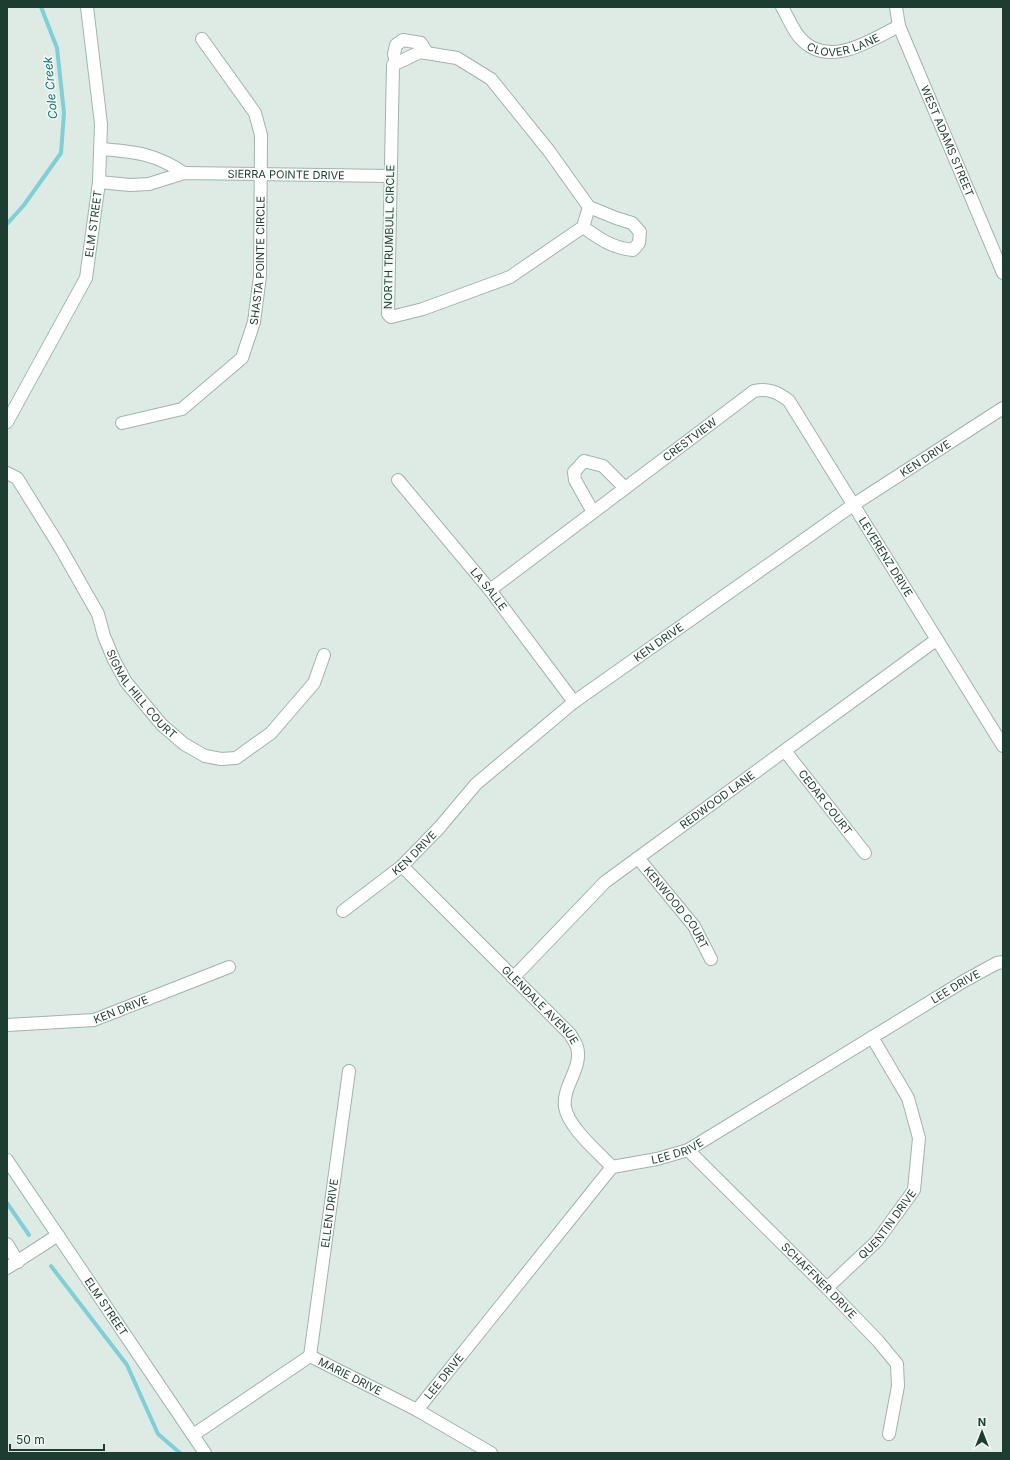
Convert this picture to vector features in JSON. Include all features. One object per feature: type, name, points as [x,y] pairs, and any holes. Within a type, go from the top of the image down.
[{"type":"street","name":"ELM STREET","points":[[7,422],[86,278],[99,182],[101,150],[101,121],[87,7]]},
{"type":"street","name":"CLOVER LANE","points":[[782,7],[801,39],[819,50],[831,53],[843,51],[866,42],[899,26]]},
{"type":"street","name":"WEST ADAMS STREET","points":[[896,7],[899,26],[1003,273]]},
{"type":"street","name":"SHASTA POINTE CIRCLE","points":[[122,423],[182,409],[242,358],[254,322],[260,276],[261,135],[255,113],[202,39]]},
{"type":"street","name":"NORTH TRUMBULL CIRCLE","points":[[396,63],[394,54],[396,45],[403,40],[421,43],[427,53]]},
{"type":"street","name":"NORTH TRUMBULL CIRCLE","points":[[583,227],[510,277],[423,309],[391,317],[388,314],[393,65],[420,52],[427,53],[456,58],[491,79],[549,151],[589,206]]},
{"type":"street","name":"SIERRA POINTE DRIVE","points":[[101,150],[147,154],[162,160],[184,173]]},
{"type":"street","name":"SIERRA POINTE DRIVE","points":[[99,182],[130,185],[149,184],[184,173],[390,176]]},
{"type":"street","points":[[589,206],[616,218],[632,223],[640,232],[639,243],[633,250],[618,248],[601,240],[583,227],[589,206]]},
{"type":"street","name":"LEVERENZ DRIVE","points":[[754,391],[764,389],[769,390],[782,395],[789,401],[1003,746]]},
{"type":"street","name":"CRESTVIEW","points":[[490,590],[754,391]]},
{"type":"street","name":"KEN DRIVE","points":[[343,911],[402,866],[439,828],[476,784],[574,702],[853,505],[1003,408]]},
{"type":"street","points":[[593,512],[575,480],[574,472],[584,461],[602,466],[625,488]]},
{"type":"street","name":"SIGNAL HILL COURT","points":[[7,473],[17,478],[60,547],[98,614],[104,636],[114,660],[126,682],[162,725],[184,744],[205,756],[221,759],[236,758],[271,733],[314,683],[324,655]]},
{"type":"street","name":"LA SALLE","points":[[398,480],[490,590],[574,702]]},
{"type":"street","name":"REDWOOD LANE","points":[[513,978],[605,882],[936,640]]},
{"type":"street","name":"CEDAR COURT","points":[[785,751],[865,853]]},
{"type":"street","name":"KENWOOD COURT","points":[[638,858],[694,926],[711,959]]},
{"type":"street","name":"GLENDALE AVENUE","points":[[402,866],[570,1034],[577,1048],[578,1062],[565,1094],[565,1107],[580,1133],[612,1167]]},
{"type":"street","name":"LEE DRIVE","points":[[417,1410],[612,1167],[657,1159],[688,1150],[964,981],[997,963],[1003,962]]},
{"type":"street","name":"KEN DRIVE","points":[[7,1025],[94,1020],[229,967]]},
{"type":"street","name":"QUENTIN DRIVE","points":[[826,1288],[876,1241],[914,1190],[919,1138],[908,1098],[872,1037]]},
{"type":"street","name":"ELLEN DRIVE","points":[[310,1356],[349,1071]]},
{"type":"street","name":"SCHAFFNER DRIVE","points":[[688,1150],[878,1341],[897,1364],[898,1386],[889,1434]]},
{"type":"street","name":"ELM STREET","points":[[7,1160],[205,1453]]},
{"type":"street","points":[[7,1268],[58,1235]]},
{"type":"street","points":[[7,1244],[18,1262]]},
{"type":"street","name":"MARIE DRIVE","points":[[194,1435],[310,1356],[417,1410],[491,1453]]},
{"type":"waterway","name":"Cole Creek","points":[[7,224],[24,205],[61,153],[64,113],[57,48],[41,7]]},
{"type":"waterway","points":[[7,1203],[29,1235]]},
{"type":"waterway","points":[[51,1266],[127,1365],[158,1434],[180,1453]]}]
